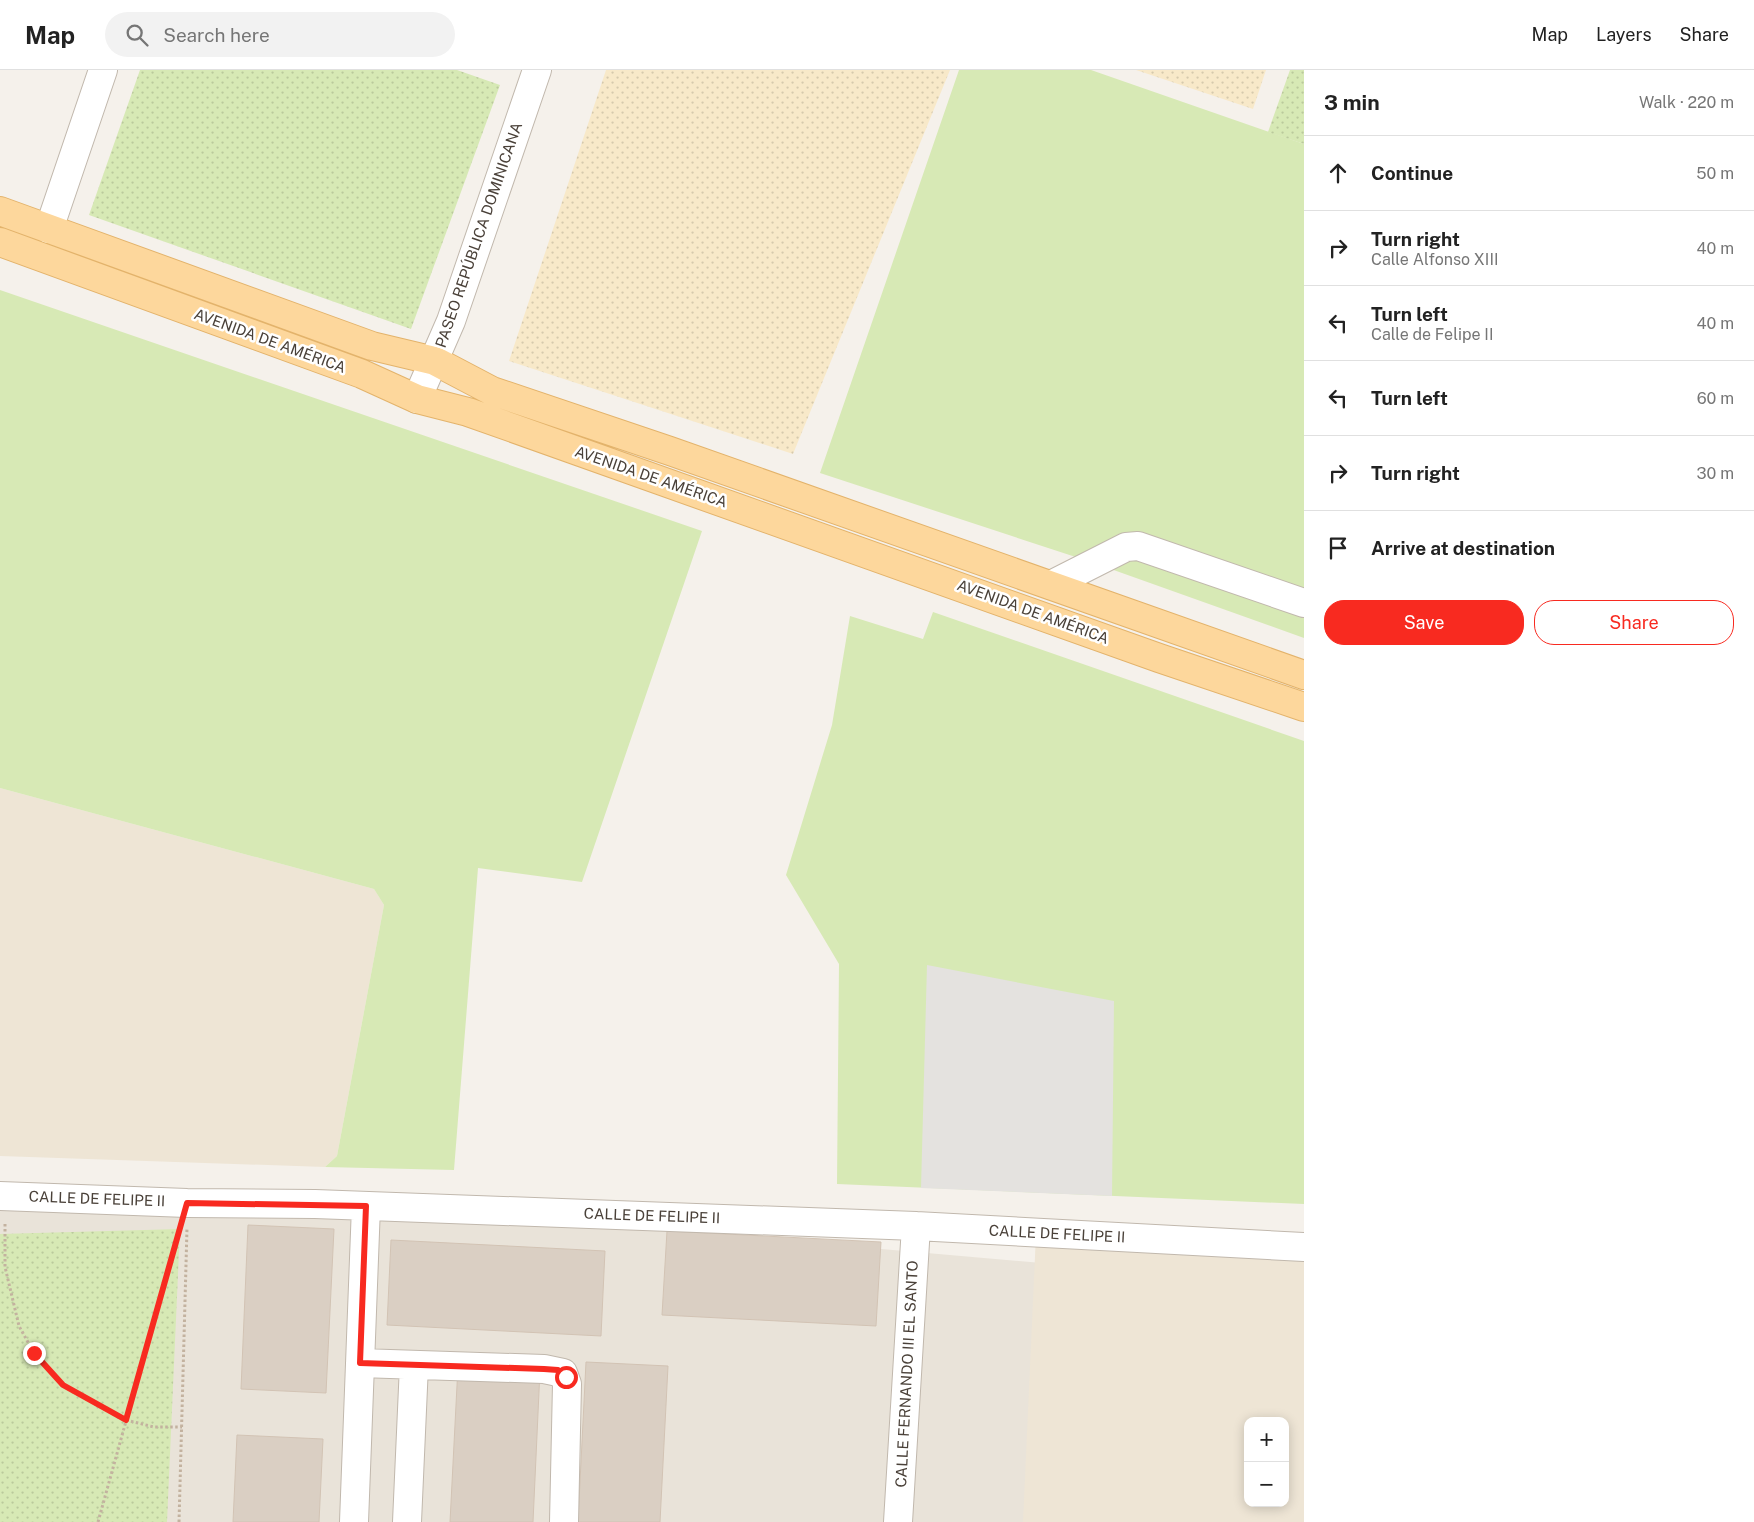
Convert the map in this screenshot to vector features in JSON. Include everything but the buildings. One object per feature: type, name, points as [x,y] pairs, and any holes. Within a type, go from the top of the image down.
[{"type":"main road","name":"AVENIDA DE AMÉRICA","points":[[0,211],[372,346],[435,360],[492,391],[680,454],[1304,675]]},
{"type":"main road","name":"AVENIDA DE AMÉRICA","points":[[0,242],[362,374],[417,399],[468,412],[1159,658],[1304,707]]},
{"type":"street","points":[[49,229],[103,70]]},
{"type":"street","name":"PASEO REPÚBLICA DOMINICANA","points":[[417,399],[451,321],[537,70]]},
{"type":"street","name":"AVENIDA DE AMÉRICA","points":[[1050,585],[1126,547],[1138,546],[1304,603]]},
{"type":"street","name":"CALLE DE FELIPE II","points":[[2,1196],[187,1203],[366,1206],[916,1226],[1304,1247]]},
{"type":"street","points":[[354,1522],[366,1206]]},
{"type":"street","name":"CALLE FERNANDO III EL SANTO","points":[[898,1522],[916,1226]]},
{"type":"street","points":[[360,1363],[544,1369],[563,1372],[567,1384],[564,1522]]},
{"type":"street","points":[[407,1522],[414,1365]]},
{"type":"path","points":[[2,1196],[5,1267],[19,1326],[34,1353],[63,1385],[126,1420],[154,1427],[182,1427]]},
{"type":"path","points":[[98,1522],[187,1203]]},
{"type":"path","points":[[179,1522],[187,1203]]},
{"type":"shaded area","points":[[0,788],[374,889],[384,905],[337,1156],[325,1167],[0,1156]]},
{"type":"shaded area","points":[[927,965],[1114,1001],[1112,1196],[921,1188]]},
{"type":"shaded area","points":[[0,1205],[459,1212],[1304,1286],[1304,1522],[0,1522]]},
{"type":"shaded area","points":[[1036,1234],[1304,1245],[1304,1522],[1023,1522]]},
{"type":"green space","points":[[140,70],[457,70],[500,85],[411,329],[89,215]]},
{"type":"green space","points":[[959,70],[1091,70],[1304,144],[1304,638],[1094,563],[820,473]]},
{"type":"green space","points":[[1290,70],[1304,70],[1304,144],[1268,132]]},
{"type":"green space","points":[[0,290],[702,531],[582,882],[478,868],[454,1170],[325,1167],[337,1156],[384,905],[374,889],[0,788]]},
{"type":"green space","points":[[933,612],[1304,741],[1304,1204],[837,1184],[839,964],[786,875],[832,725],[850,616],[923,639]]},
{"type":"green space","points":[[180,1229],[167,1522],[0,1522],[0,1234]]},
{"type":"sand","points":[[606,70],[950,70],[793,454],[509,361]]},
{"type":"sand","points":[[1136,70],[1266,70],[1253,109]]},
{"type":"route","points":[[34,1353],[63,1385],[126,1420],[187,1203],[366,1206],[360,1363],[544,1369],[558,1370],[563,1372],[566,1377]]}]
